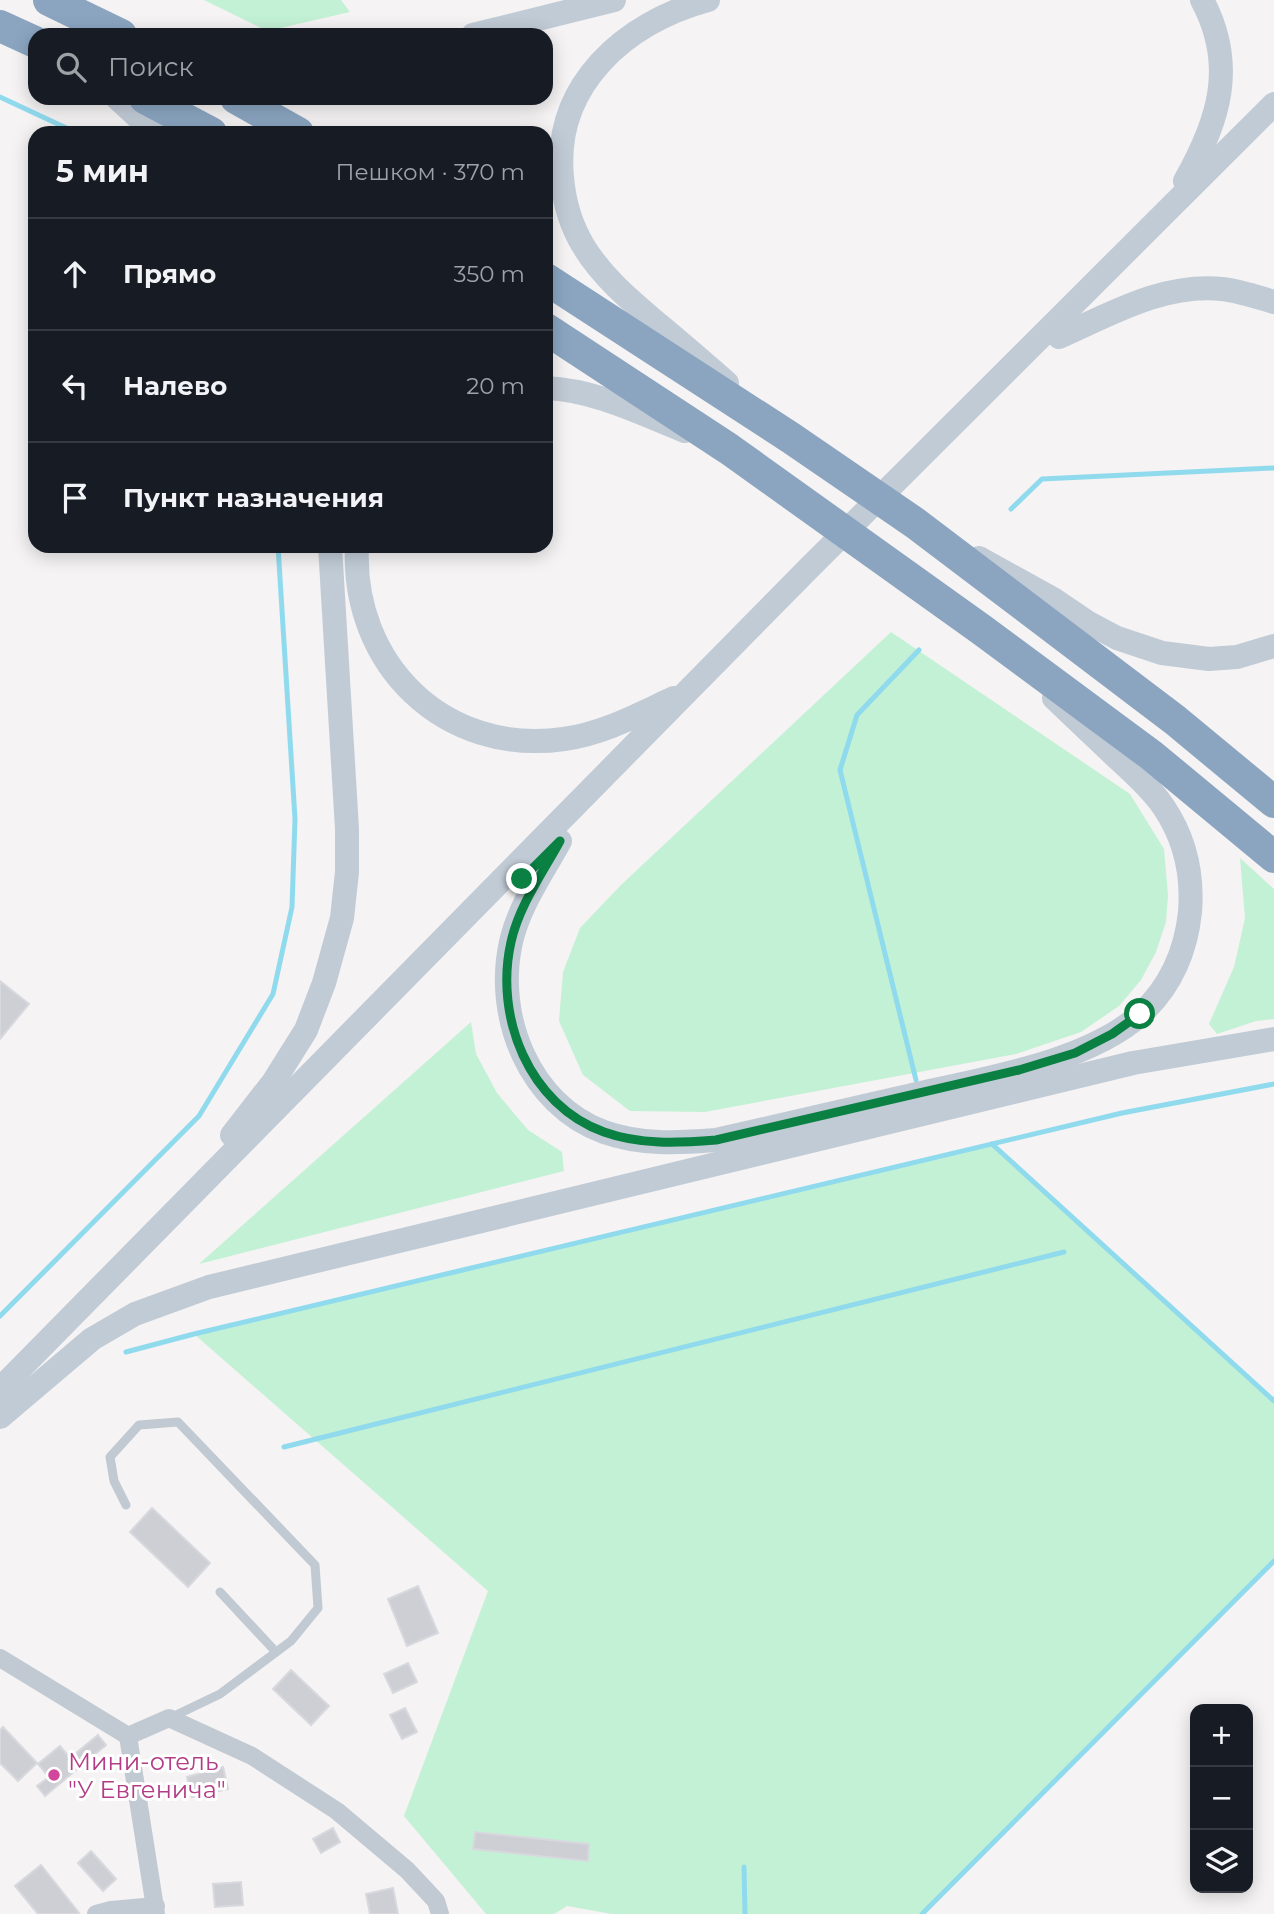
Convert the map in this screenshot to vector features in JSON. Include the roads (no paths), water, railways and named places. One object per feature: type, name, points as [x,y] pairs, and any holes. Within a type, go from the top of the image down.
[{"type":"highway","points":[[49,0],[107,28]]},
{"type":"highway","points":[[0,26],[28,39]]},
{"type":"highway","points":[[158,105],[198,126]]},
{"type":"highway","points":[[248,105],[286,126]]},
{"type":"highway","points":[[553,284],[791,438],[915,523],[1175,720],[1274,802]]},
{"type":"highway","points":[[553,334],[729,449],[982,630],[1151,755],[1274,857]]},
{"type":"main road","points":[[501,28],[614,0]]},
{"type":"main road","points":[[708,0],[674,11],[645,26],[607,55],[592,72],[578,93],[562,139],[561,162],[567,208],[584,247],[604,275],[791,438]]},
{"type":"main road","points":[[1171,206],[1202,151],[1221,89],[1216,33],[1202,0]]},
{"type":"main road","points":[[920,468],[1171,206],[1274,104]]},
{"type":"main road","points":[[125,105],[147,126]]},
{"type":"main road","points":[[0,1389],[688,692],[1059,337],[1274,124]]},
{"type":"main road","points":[[1059,337],[1132,303],[1178,290],[1219,289],[1274,302]]},
{"type":"main road","points":[[553,388],[565,388],[606,400],[729,449]]},
{"type":"main road","points":[[915,523],[1054,599],[1087,622],[1139,646],[1162,653],[1209,659],[1237,657],[1274,646]]},
{"type":"main road","points":[[115,1272],[274,1081],[306,1030],[324,983],[342,918],[347,872],[344,766],[330,553]]},
{"type":"main road","points":[[357,553],[358,586],[367,625],[375,642],[398,677],[416,696],[456,722],[497,737],[522,741],[563,739],[588,735],[688,692]]},
{"type":"main road","points":[[0,1404],[560,841],[813,573]]},
{"type":"main road","points":[[560,841],[520,914],[511,943],[507,967],[510,1013],[521,1050],[537,1080],[566,1109],[602,1131],[644,1141],[675,1143],[716,1140],[1019,1070],[1075,1053],[1112,1034],[1140,1014],[1175,970],[1184,946],[1192,893],[1187,855],[1176,827],[1150,789],[982,630]]},
{"type":"main road","points":[[0,1417],[92,1339],[135,1314],[209,1287],[1132,1063],[1274,1039]]},
{"type":"street","points":[[0,1658],[128,1735],[156,1910],[111,1910],[96,1914]]},
{"type":"street","points":[[128,1735],[169,1718],[252,1756],[337,1811],[407,1870],[436,1901],[440,1914]]},
{"type":"lane","points":[[126,1504],[114,1481],[110,1457],[139,1425],[178,1422],[315,1565],[318,1608],[291,1641],[220,1695],[169,1718]]},
{"type":"lane","points":[[220,1592],[276,1652]]},
{"type":"waterway","points":[[0,97],[62,126]]},
{"type":"waterway","points":[[1011,509],[1042,479],[1274,468]]},
{"type":"waterway","points":[[0,1316],[199,1116],[273,994],[292,907],[295,819],[278,553]]},
{"type":"waterway","points":[[916,1080],[840,770],[857,715],[919,650]]},
{"type":"waterway","points":[[126,1352],[1122,1113],[1274,1084]]},
{"type":"waterway","points":[[992,1144],[1274,1401]]},
{"type":"waterway","points":[[284,1447],[1064,1252]]},
{"type":"waterway","points":[[922,1914],[1274,1561]]},
{"type":"waterway","points":[[744,1867],[745,1914]]},
{"type":"place","name":"Мини-отель \"У Евгенича\"","points":[[54,1775]]}]
